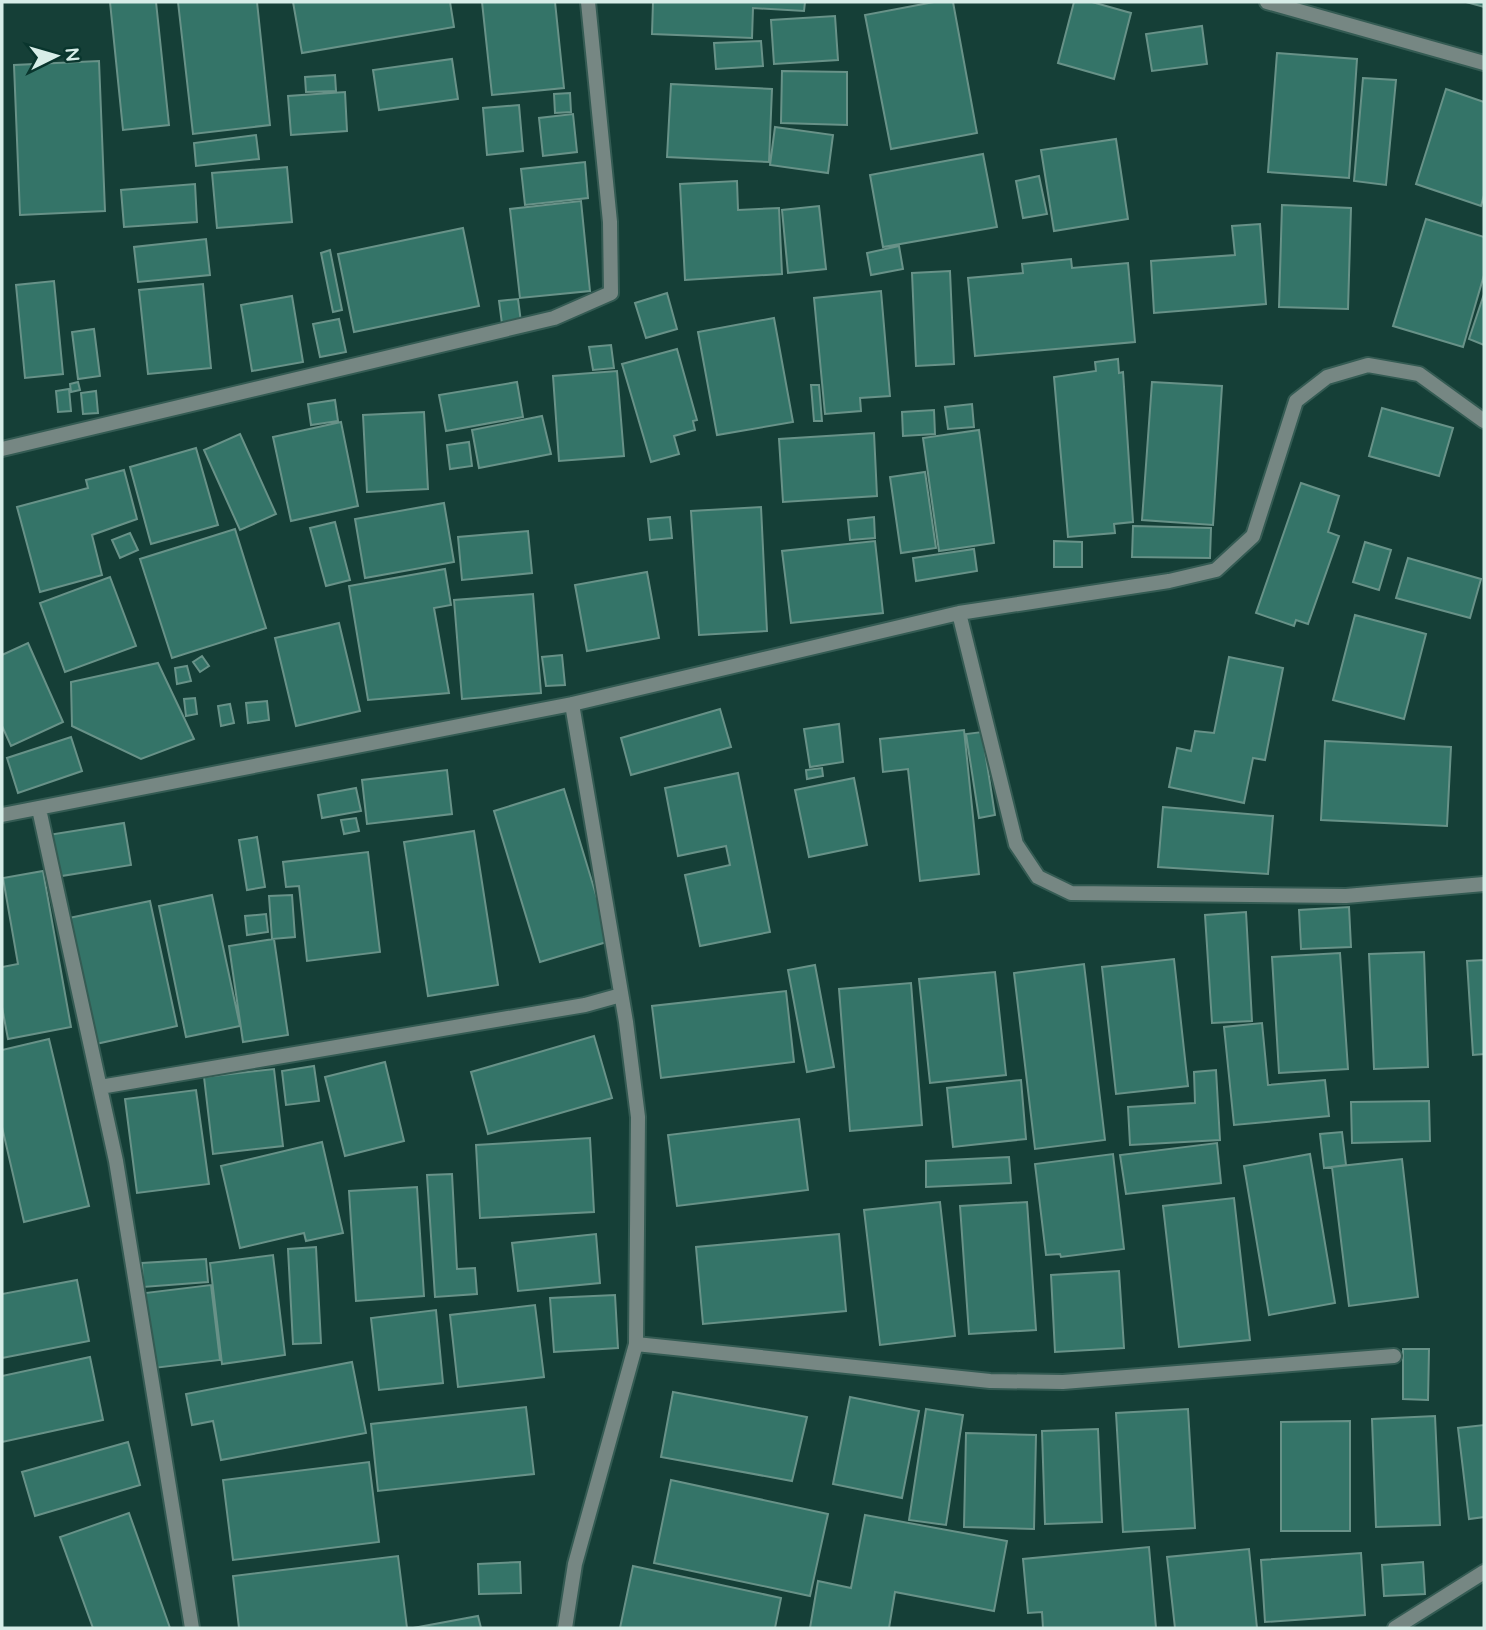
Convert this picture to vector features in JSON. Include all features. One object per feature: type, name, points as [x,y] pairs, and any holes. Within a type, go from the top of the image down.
[{"type":"street","points":[[2,449],[554,318],[611,293],[610,222],[589,2]]},
{"type":"street","points":[[1267,2],[1484,63]]},
{"type":"street","points":[[2,815],[572,704],[958,613],[1169,580],[1216,570],[1252,536],[1296,401],[1327,377],[1368,365],[1419,374],[1484,421]]},
{"type":"street","points":[[958,613],[1016,844],[1038,877],[1071,893],[1346,896],[1484,884]]},
{"type":"street","points":[[565,1628],[575,1564],[636,1344],[638,1117],[621,995],[572,704]]},
{"type":"street","points":[[39,809],[100,1087],[137,1277],[192,1628]]},
{"type":"street","points":[[100,1087],[585,1005],[621,995]]},
{"type":"street","points":[[636,1344],[990,1381],[1063,1382],[1394,1356]]},
{"type":"street","points":[[1395,1628],[1484,1572]]},
{"type":"building","points":[[110,2],[156,2],[169,125],[123,130]]},
{"type":"building","points":[[178,2],[257,2],[270,125],[193,134]]},
{"type":"building","points":[[293,2],[450,2],[454,27],[302,53]]},
{"type":"building","points":[[482,2],[555,2],[564,88],[492,95]]},
{"type":"building","points":[[653,2],[805,2],[804,11],[753,8],[752,38],[652,34]]},
{"type":"building","points":[[934,2],[953,2],[977,133],[891,149],[865,15]]},
{"type":"building","points":[[1074,2],[1092,2],[1131,13],[1114,79],[1058,63]]},
{"type":"building","points":[[1466,2],[1484,2],[1484,7]]},
{"type":"building","points":[[835,16],[838,60],[774,64],[771,20]]},
{"type":"building","points":[[1202,26],[1207,64],[1152,71],[1146,34]]},
{"type":"building","points":[[761,41],[763,66],[716,69],[714,43]]},
{"type":"building","points":[[1277,53],[1357,59],[1349,178],[1268,172]]},
{"type":"building","points":[[452,59],[458,99],[379,110],[373,70]]},
{"type":"building","points":[[99,61],[105,211],[20,215],[14,65]]},
{"type":"building","points":[[782,71],[847,72],[847,125],[781,123]]},
{"type":"building","points":[[335,75],[336,91],[306,92],[305,77]]},
{"type":"building","points":[[1363,78],[1396,80],[1386,185],[1354,181]]},
{"type":"building","points":[[671,84],[772,89],[769,162],[667,157]]},
{"type":"building","points":[[1446,89],[1484,102],[1484,195],[1481,206],[1416,184]]},
{"type":"building","points":[[345,92],[347,131],[291,135],[288,96]]},
{"type":"building","points":[[570,93],[571,112],[555,113],[554,94]]},
{"type":"building","points":[[519,105],[523,151],[487,155],[483,108]]},
{"type":"building","points":[[573,114],[577,152],[543,156],[539,118]]},
{"type":"building","points":[[775,127],[833,135],[828,173],[770,165]]},
{"type":"building","points":[[256,135],[259,159],[196,166],[194,143]]},
{"type":"building","points":[[1116,139],[1128,219],[1054,231],[1041,150]]},
{"type":"building","points":[[983,154],[997,227],[883,247],[870,175]]},
{"type":"building","points":[[585,162],[588,198],[525,205],[521,169]]},
{"type":"building","points":[[287,167],[292,222],[217,228],[212,173]]},
{"type":"building","points":[[1039,176],[1047,214],[1023,218],[1016,181]]},
{"type":"building","points":[[737,181],[738,210],[779,208],[782,274],[685,280],[680,184]]},
{"type":"building","points":[[195,184],[197,222],[124,227],[121,190]]},
{"type":"building","points":[[581,201],[590,291],[520,298],[510,209]]},
{"type":"building","points":[[1282,205],[1351,208],[1348,309],[1279,307]]},
{"type":"building","points":[[819,206],[826,269],[788,273],[782,210]]},
{"type":"building","points":[[1426,219],[1484,237],[1484,275],[1463,347],[1393,326]]},
{"type":"building","points":[[1260,224],[1266,304],[1154,313],[1151,261],[1235,255],[1232,226]]},
{"type":"building","points":[[463,228],[479,306],[354,332],[338,254]]},
{"type":"building","points":[[206,239],[210,275],[138,282],[134,247]]},
{"type":"building","points":[[899,246],[903,269],[871,275],[867,253]]},
{"type":"building","points":[[330,250],[342,310],[333,312],[321,253]]},
{"type":"building","points":[[1071,259],[1072,268],[1128,263],[1135,342],[975,356],[968,278],[1023,273],[1022,264]]},
{"type":"building","points":[[950,271],[954,364],[916,366],[912,273]]},
{"type":"building","points":[[54,281],[63,374],[25,378],[16,285]]},
{"type":"building","points":[[203,284],[211,368],[148,374],[139,290]]},
{"type":"building","points":[[881,291],[890,396],[860,398],[861,411],[825,414],[814,298]]},
{"type":"building","points":[[667,293],[677,329],[646,338],[635,303]]},
{"type":"building","points":[[1484,294],[1484,345],[1469,339]]},
{"type":"building","points":[[292,296],[303,362],[252,371],[241,305]]},
{"type":"building","points":[[518,299],[521,322],[502,324],[499,301]]},
{"type":"building","points":[[774,318],[793,422],[717,435],[698,332]]},
{"type":"building","points":[[339,319],[346,352],[320,357],[313,324]]},
{"type":"building","points":[[94,329],[100,376],[78,379],[72,332]]},
{"type":"building","points":[[611,345],[614,368],[593,370],[589,347]]},
{"type":"building","points":[[677,349],[697,420],[693,421],[695,430],[674,436],[679,454],[651,462],[622,364]]},
{"type":"building","points":[[1118,359],[1119,373],[1123,372],[1133,522],[1114,524],[1115,533],[1068,537],[1054,377],[1096,371],[1095,362]]},
{"type":"building","points":[[617,371],[624,456],[559,461],[553,376]]},
{"type":"building","points":[[78,382],[80,390],[71,392],[70,384]]},
{"type":"building","points":[[517,382],[523,417],[446,431],[439,395]]},
{"type":"building","points":[[1152,382],[1222,386],[1213,525],[1142,520]]},
{"type":"building","points":[[811,385],[819,385],[822,421],[814,421]]},
{"type":"building","points":[[69,389],[71,411],[58,412],[56,391]]},
{"type":"building","points":[[96,391],[98,413],[83,414],[81,393]]},
{"type":"building","points":[[335,400],[338,421],[311,425],[308,404]]},
{"type":"building","points":[[972,404],[974,427],[948,429],[945,407]]},
{"type":"building","points":[[1382,408],[1453,428],[1439,476],[1369,456]]},
{"type":"building","points":[[934,410],[935,434],[903,436],[902,412]]},
{"type":"building","points":[[424,412],[428,489],[367,492],[363,415]]},
{"type":"building","points":[[542,416],[551,454],[479,468],[472,430]]},
{"type":"building","points":[[341,422],[358,506],[291,521],[273,437]]},
{"type":"building","points":[[979,430],[994,543],[939,551],[923,438]]},
{"type":"building","points":[[874,433],[877,496],[783,502],[779,439]]},
{"type":"building","points":[[240,434],[276,514],[240,530],[204,450]]},
{"type":"building","points":[[469,442],[472,466],[450,469],[447,445]]},
{"type":"building","points":[[196,448],[218,525],[151,544],[130,467]]},
{"type":"building","points":[[124,470],[137,519],[92,535],[102,575],[40,592],[17,507],[88,488],[86,480]]},
{"type":"building","points":[[925,472],[936,548],[901,553],[890,477]]},
{"type":"building","points":[[1301,483],[1339,496],[1328,532],[1339,536],[1308,624],[1296,620],[1294,626],[1256,613]]},
{"type":"building","points":[[444,503],[454,562],[365,578],[355,519]]},
{"type":"building","points":[[761,507],[767,631],[699,635],[691,511]]},
{"type":"building","points":[[670,517],[672,538],[650,540],[648,519]]},
{"type":"building","points":[[874,517],[875,538],[850,540],[848,520]]},
{"type":"building","points":[[335,522],[350,580],[326,586],[310,528]]},
{"type":"building","points":[[1133,526],[1211,528],[1210,558],[1132,557]]},
{"type":"building","points":[[235,529],[266,628],[172,658],[140,559]]},
{"type":"building","points":[[528,531],[532,573],[462,580],[458,537]]},
{"type":"building","points":[[130,533],[138,550],[120,558],[112,540]]},
{"type":"building","points":[[875,541],[883,613],[791,623],[782,551]]},
{"type":"building","points":[[1054,541],[1082,542],[1082,567],[1054,567]]},
{"type":"building","points":[[1365,542],[1391,550],[1379,590],[1353,582]]},
{"type":"building","points":[[974,549],[977,571],[916,581],[913,558]]},
{"type":"building","points":[[1408,558],[1481,579],[1470,618],[1396,598]]},
{"type":"building","points":[[445,569],[451,605],[434,608],[449,693],[368,700],[349,586]]},
{"type":"building","points":[[647,572],[659,638],[587,651],[575,585]]},
{"type":"building","points":[[110,577],[136,646],[65,672],[40,603]]},
{"type":"building","points":[[533,594],[541,693],[462,699],[454,600]]},
{"type":"building","points":[[1355,615],[1426,634],[1404,719],[1333,700]]},
{"type":"building","points":[[339,623],[360,711],[296,726],[275,638]]},
{"type":"building","points":[[28,643],[63,722],[11,746],[2,726],[2,655]]},
{"type":"building","points":[[562,655],[565,685],[546,686],[542,657]]},
{"type":"building","points":[[202,656],[209,666],[200,672],[193,662]]},
{"type":"building","points":[[1229,657],[1283,668],[1265,760],[1253,758],[1244,803],[1169,787],[1177,748],[1191,751],[1195,731],[1214,733]]},
{"type":"building","points":[[158,663],[194,739],[141,759],[72,726],[71,682]]},
{"type":"building","points":[[187,666],[191,681],[177,684],[175,668]]},
{"type":"building","points":[[195,698],[197,714],[186,716],[184,699]]},
{"type":"building","points":[[267,701],[269,720],[248,723],[246,703]]},
{"type":"building","points":[[230,704],[234,723],[221,726],[218,706]]},
{"type":"building","points":[[720,709],[731,747],[631,775],[621,738]]},
{"type":"building","points":[[839,724],[843,762],[810,767],[804,729]]},
{"type":"building","points":[[964,730],[979,874],[920,881],[908,769],[883,772],[880,739]]},
{"type":"building","points":[[982,732],[995,815],[979,818],[966,734]]},
{"type":"building","points":[[71,737],[82,771],[18,793],[7,758]]},
{"type":"building","points":[[1325,741],[1451,747],[1447,826],[1321,820]]},
{"type":"building","points":[[822,768],[823,776],[807,779],[806,770]]},
{"type":"building","points":[[447,770],[452,814],[367,824],[362,780]]},
{"type":"building","points":[[738,773],[770,932],[700,946],[685,875],[730,865],[726,846],[678,856],[665,788]]},
{"type":"building","points":[[854,778],[867,845],[809,857],[795,790]]},
{"type":"building","points":[[356,788],[361,811],[322,818],[318,795]]},
{"type":"building","points":[[564,789],[610,941],[540,962],[494,811]]},
{"type":"building","points":[[1163,807],[1273,816],[1268,874],[1158,867]]},
{"type":"building","points":[[356,818],[359,831],[344,834],[341,820]]},
{"type":"building","points":[[124,823],[131,865],[49,878],[42,836]]},
{"type":"building","points":[[474,831],[498,985],[428,996],[404,842]]},
{"type":"building","points":[[257,837],[265,887],[247,890],[239,840]]},
{"type":"building","points":[[368,852],[380,952],[307,961],[299,886],[286,887],[283,862]]},
{"type":"building","points":[[43,871],[71,1027],[8,1039],[2,1007],[2,967],[18,964],[3,878]]},
{"type":"building","points":[[212,895],[240,1026],[186,1037],[159,906]]},
{"type":"building","points":[[292,895],[295,937],[272,939],[269,896]]},
{"type":"building","points":[[150,901],[177,1026],[96,1044],[69,918]]},
{"type":"building","points":[[1349,907],[1351,947],[1301,949],[1299,910]]},
{"type":"building","points":[[1246,912],[1252,1021],[1212,1023],[1205,915]]},
{"type":"building","points":[[266,914],[268,932],[247,935],[245,916]]},
{"type":"building","points":[[274,939],[288,1035],[243,1042],[229,946]]},
{"type":"building","points":[[1424,952],[1428,1067],[1374,1069],[1369,954]]},
{"type":"building","points":[[1340,953],[1348,1069],[1279,1073],[1272,957]]},
{"type":"building","points":[[1174,959],[1188,1086],[1116,1094],[1102,967]]},
{"type":"building","points":[[1484,960],[1484,1054],[1473,1055],[1467,961]]},
{"type":"building","points":[[1084,964],[1105,1140],[1035,1149],[1014,973]]},
{"type":"building","points":[[815,965],[834,1067],[807,1072],[788,970]]},
{"type":"building","points":[[995,972],[1006,1075],[930,1083],[919,979]]},
{"type":"building","points":[[911,983],[922,1125],[850,1131],[839,989]]},
{"type":"building","points":[[786,991],[794,1062],[661,1078],[652,1006]]},
{"type":"building","points":[[1262,1023],[1268,1085],[1325,1080],[1329,1116],[1234,1125],[1224,1027]]},
{"type":"building","points":[[594,1036],[612,1098],[488,1134],[471,1072]]},
{"type":"building","points":[[49,1039],[89,1206],[24,1222],[2,1127],[2,1050]]},
{"type":"building","points":[[385,1062],[404,1141],[345,1156],[325,1077]]},
{"type":"building","points":[[314,1066],[319,1101],[286,1105],[282,1071]]},
{"type":"building","points":[[274,1069],[283,1146],[213,1154],[204,1077]]},
{"type":"building","points":[[1216,1070],[1220,1140],[1130,1145],[1128,1107],[1195,1103],[1194,1072]]},
{"type":"building","points":[[1021,1080],[1026,1139],[953,1147],[947,1088]]},
{"type":"building","points":[[196,1090],[209,1184],[137,1193],[125,1099]]},
{"type":"building","points":[[1429,1101],[1430,1141],[1352,1143],[1351,1102]]},
{"type":"building","points":[[799,1119],[808,1190],[677,1206],[668,1135]]},
{"type":"building","points":[[1342,1132],[1346,1165],[1324,1168],[1320,1134]]},
{"type":"building","points":[[590,1138],[594,1212],[480,1218],[476,1145]]},
{"type":"building","points":[[322,1142],[343,1233],[306,1241],[304,1233],[240,1248],[221,1166]]},
{"type":"building","points":[[1217,1143],[1221,1183],[1126,1194],[1120,1155]]},
{"type":"building","points":[[1113,1154],[1124,1249],[1061,1257],[1060,1254],[1046,1255],[1035,1164]]},
{"type":"building","points":[[1310,1154],[1335,1303],[1269,1315],[1244,1166]]},
{"type":"building","points":[[1009,1157],[1011,1183],[926,1187],[926,1161]]},
{"type":"building","points":[[1402,1159],[1418,1297],[1349,1306],[1332,1167]]},
{"type":"building","points":[[452,1174],[457,1269],[475,1268],[477,1294],[435,1297],[427,1175]]},
{"type":"building","points":[[417,1187],[424,1296],[356,1301],[349,1191]]},
{"type":"building","points":[[1234,1198],[1250,1340],[1179,1347],[1163,1206]]},
{"type":"building","points":[[940,1202],[955,1336],[880,1345],[864,1210]]},
{"type":"building","points":[[1027,1202],[1036,1330],[969,1334],[960,1206]]},
{"type":"building","points":[[596,1234],[600,1283],[518,1291],[512,1243]]},
{"type":"building","points":[[839,1234],[846,1311],[703,1324],[696,1247]]},
{"type":"building","points":[[316,1247],[321,1343],[293,1344],[288,1249]]},
{"type":"building","points":[[273,1255],[285,1355],[222,1364],[210,1263]]},
{"type":"building","points":[[206,1259],[208,1282],[143,1287],[142,1263]]},
{"type":"building","points":[[1119,1271],[1124,1348],[1055,1352],[1051,1275]]},
{"type":"building","points":[[77,1280],[89,1341],[2,1358],[2,1294]]},
{"type":"building","points":[[211,1285],[220,1360],[154,1368],[145,1293]]},
{"type":"building","points":[[615,1295],[618,1348],[554,1352],[550,1298]]},
{"type":"building","points":[[535,1305],[544,1377],[458,1387],[450,1315]]},
{"type":"building","points":[[436,1310],[443,1383],[379,1390],[371,1318]]},
{"type":"building","points":[[1403,1349],[1429,1349],[1428,1400],[1403,1399]]},
{"type":"building","points":[[90,1357],[103,1420],[2,1442],[2,1376]]},
{"type":"building","points":[[352,1362],[366,1433],[221,1460],[213,1421],[192,1425],[186,1394]]},
{"type":"building","points":[[673,1392],[807,1417],[792,1481],[661,1457]]},
{"type":"building","points":[[850,1397],[919,1411],[902,1498],[833,1484]]},
{"type":"building","points":[[526,1407],[534,1474],[378,1491],[371,1424]]},
{"type":"building","points":[[926,1409],[963,1415],[946,1525],[909,1520]]},
{"type":"building","points":[[1188,1409],[1195,1528],[1123,1532],[1116,1413]]},
{"type":"building","points":[[1435,1416],[1440,1525],[1376,1527],[1372,1419]]},
{"type":"building","points":[[1350,1421],[1350,1531],[1281,1531],[1281,1422]]},
{"type":"building","points":[[1484,1425],[1484,1517],[1469,1519],[1458,1428]]},
{"type":"building","points":[[1098,1429],[1102,1522],[1045,1524],[1042,1431]]},
{"type":"building","points":[[966,1433],[1036,1435],[1034,1529],[964,1527]]},
{"type":"building","points":[[128,1442],[140,1485],[35,1516],[22,1472]]},
{"type":"building","points":[[369,1462],[379,1542],[233,1560],[223,1480]]},
{"type":"building","points":[[671,1480],[828,1514],[810,1596],[654,1563]]},
{"type":"building","points":[[129,1513],[170,1628],[93,1628],[60,1537]]},
{"type":"building","points":[[865,1515],[1007,1541],[994,1611],[895,1592],[889,1628],[810,1628],[818,1581],[851,1588]]},
{"type":"building","points":[[1149,1547],[1156,1628],[1043,1628],[1042,1612],[1028,1613],[1023,1559]]},
{"type":"building","points":[[1249,1549],[1257,1628],[1175,1628],[1167,1557]]},
{"type":"building","points":[[1361,1553],[1365,1615],[1265,1622],[1261,1560]]},
{"type":"building","points":[[398,1556],[407,1628],[239,1628],[233,1576]]},
{"type":"building","points":[[520,1562],[521,1593],[479,1594],[478,1564]]},
{"type":"building","points":[[1423,1562],[1425,1594],[1384,1596],[1382,1565]]},
{"type":"building","points":[[633,1566],[781,1598],[775,1628],[620,1628]]},
{"type":"building","points":[[478,1616],[481,1628],[413,1628]]}]
